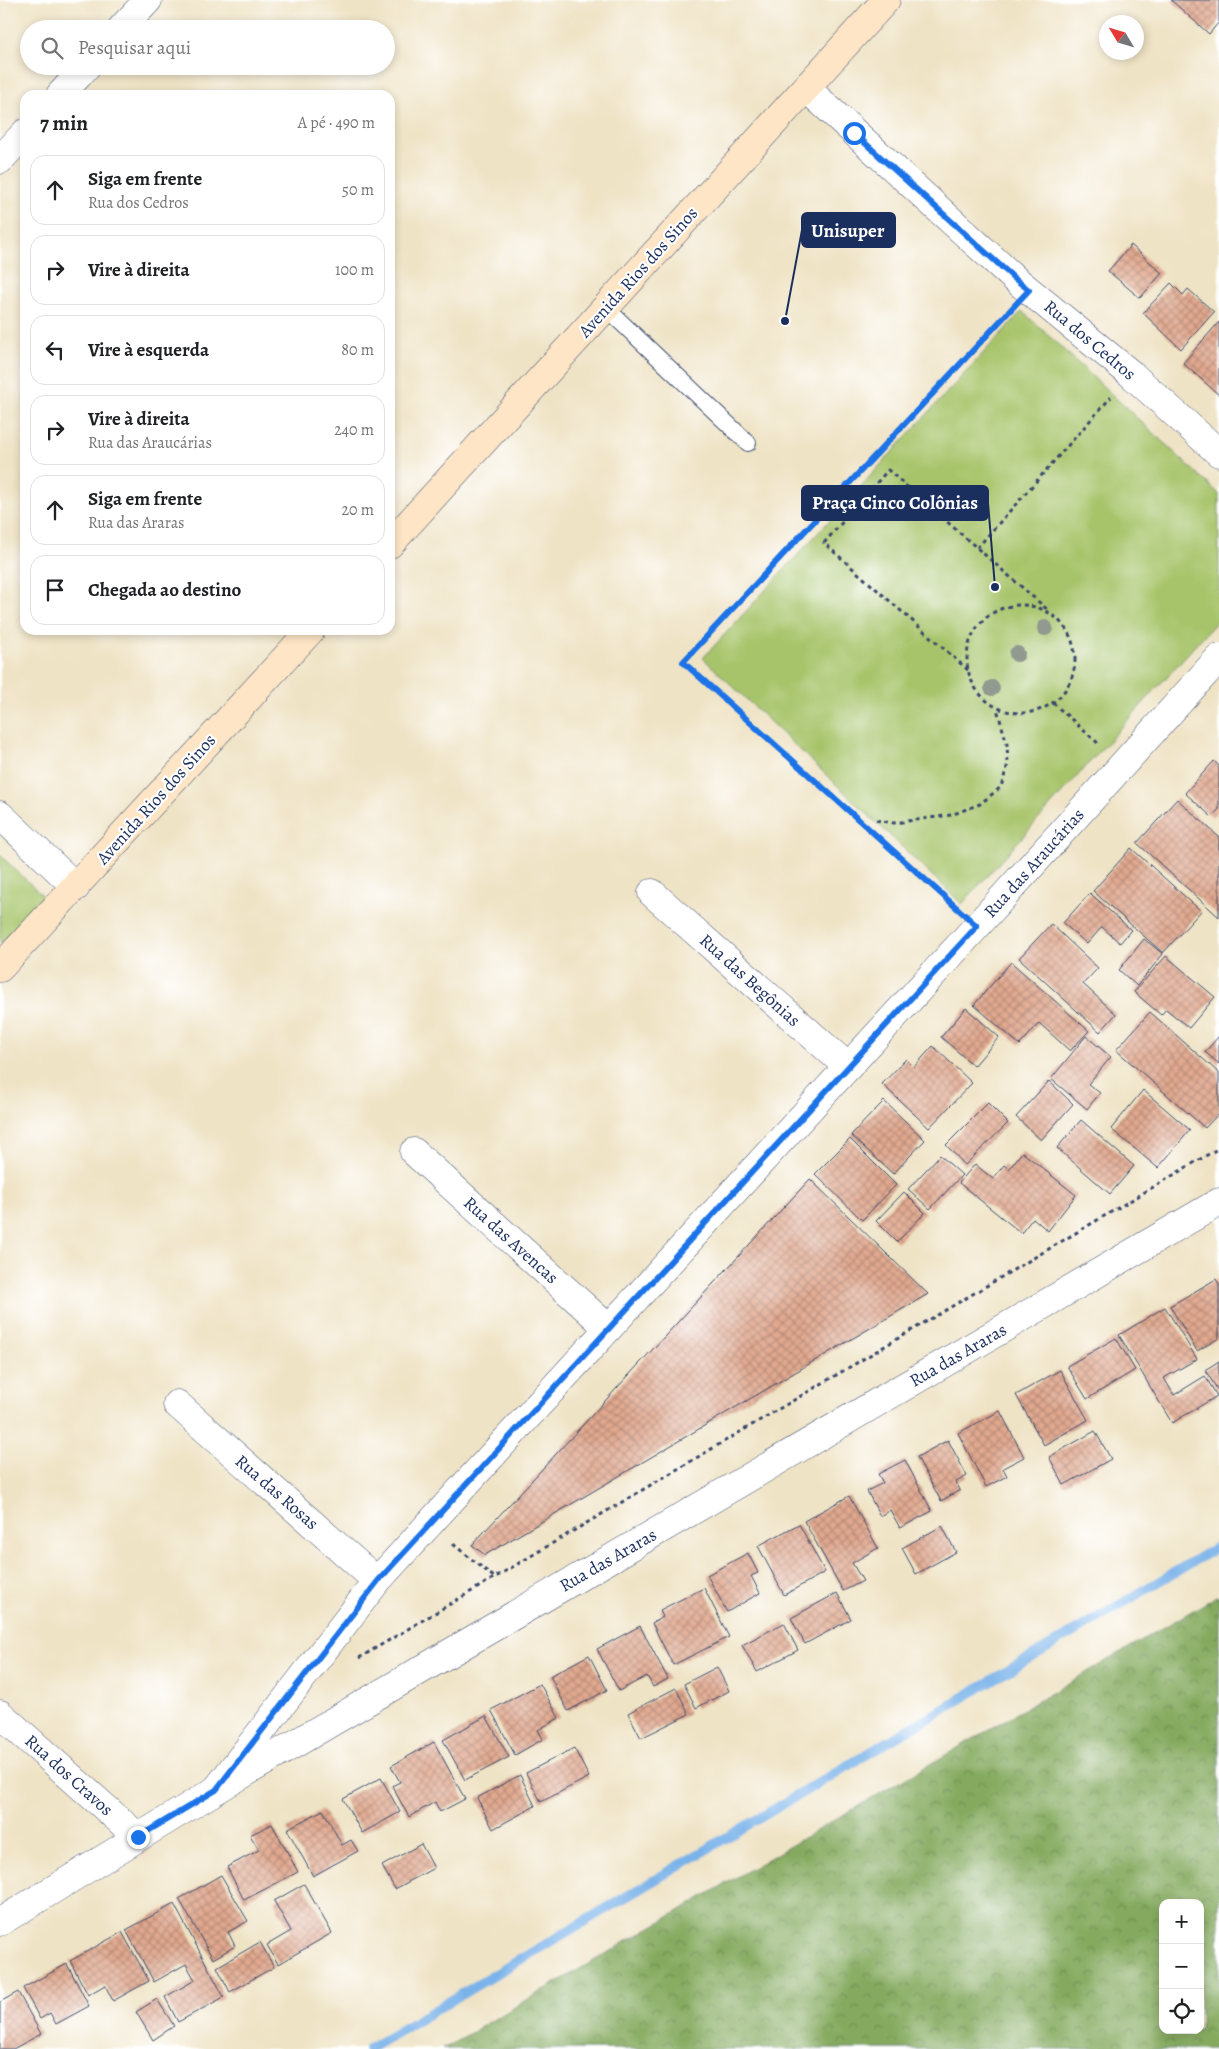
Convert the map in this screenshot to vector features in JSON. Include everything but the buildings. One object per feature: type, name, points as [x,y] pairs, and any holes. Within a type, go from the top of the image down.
[{"type":"street","points":[[129,20],[148,0]]},
{"type":"street","name":"Avenida Rios dos Sinos","points":[[395,539],[886,0]]},
{"type":"street","points":[[65,90],[79,75]]},
{"type":"street","name":"Rua dos Cedros","points":[[806,88],[1015,279],[1132,374],[1219,452]]},
{"type":"street","points":[[0,160],[20,138]]},
{"type":"street","name":"Avenida Rios dos Sinos","points":[[0,968],[306,635]]},
{"type":"street","name":"Rua das Araucárias","points":[[216,1790],[378,1581],[977,926],[1219,658]]},
{"type":"street","points":[[0,815],[76,887]]},
{"type":"street","name":"Rua das Begônias","points":[[652,893],[848,1067]]},
{"type":"street","name":"Rua das Avencas","points":[[414,1152],[608,1328]]},
{"type":"street","name":"Rua das Araras","points":[[0,1922],[216,1790],[1219,1202]]},
{"type":"street","name":"Rua das Rosas","points":[[177,1404],[378,1581]]},
{"type":"street","name":"Rua dos Cravos","points":[[0,1714],[138,1837]]},
{"type":"lane","points":[[606,308],[748,443]]},
{"type":"path","points":[[977,926],[683,662],[1029,290]]},
{"type":"path","points":[[977,548],[1132,374]]},
{"type":"path","points":[[968,670],[824,543],[888,470],[1063,622],[1072,638],[1076,656],[1074,674],[1066,690],[1053,703],[1040,710],[1026,713],[997,708],[984,698],[974,685],[968,670],[967,652],[972,635],[982,621],[997,610],[1014,605],[1032,605],[1049,611]]},
{"type":"path","points":[[1053,703],[1123,765]]},
{"type":"path","points":[[876,820],[894,823],[951,815],[980,804],[1001,787],[1008,764],[1007,744],[997,708]]},
{"type":"path","points":[[355,1660],[1219,1148]]},
{"type":"path","points":[[448,1541],[495,1578]]},
{"type":"green space","points":[[1022,311],[1219,494],[1219,619],[962,904],[703,658]]},
{"type":"green space","points":[[0,855],[44,897],[0,944]]},
{"type":"green space","points":[[1219,1595],[1219,2049],[443,2049]]},
{"type":"waterway","points":[[369,2049],[1219,1546]]},
{"type":"place","name":"Unisuper","points":[[785,321]]},
{"type":"place","name":"Praça Cinco Colônias","points":[[995,587]]},
{"type":"route","points":[[138,1837],[216,1790],[378,1581],[977,926],[683,662],[1029,290],[944,216],[854,133]]}]
